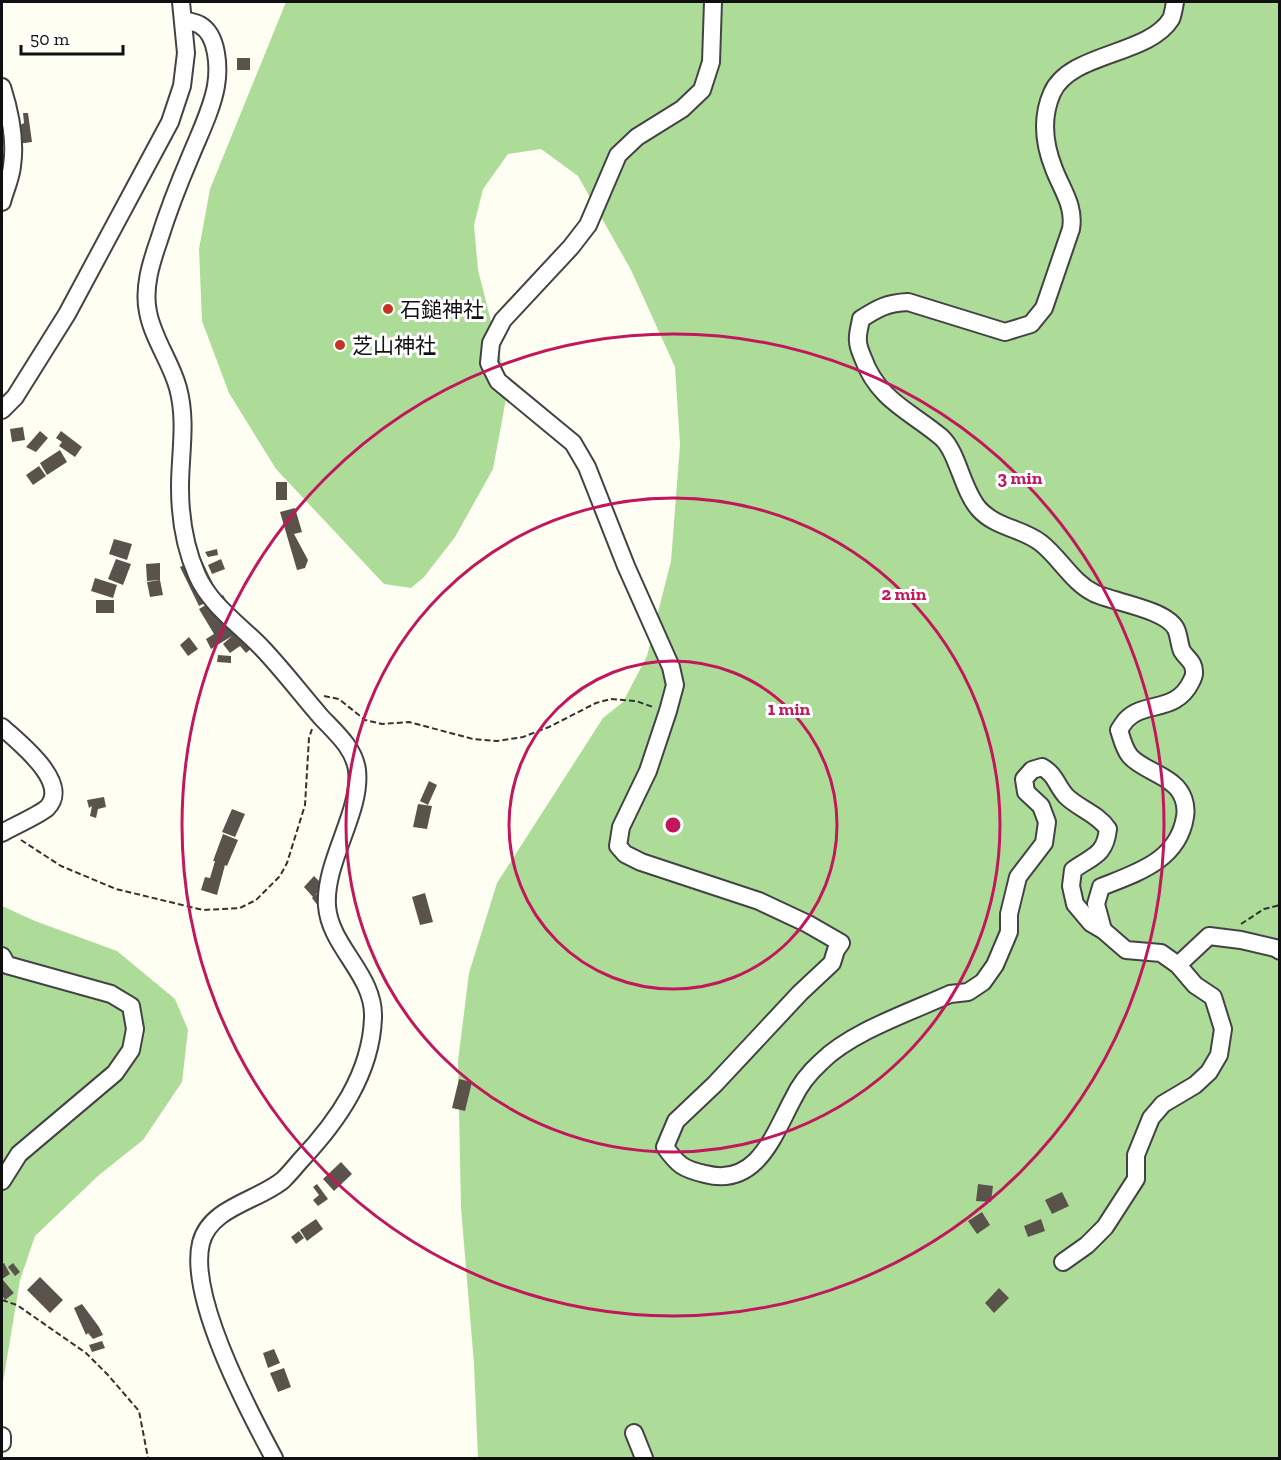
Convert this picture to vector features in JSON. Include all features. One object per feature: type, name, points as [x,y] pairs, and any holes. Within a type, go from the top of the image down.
[{"type":"street","points":[[2,410],[15,397],[67,314],[170,122],[182,86],[186,53],[181,2]]},
{"type":"street","points":[[713,2],[711,62],[702,90],[682,109],[637,137],[618,155],[588,225],[571,248],[504,320],[491,343],[489,363],[498,381],[573,443],[587,467],[626,566],[671,667],[675,685],[669,711],[648,771],[621,827],[618,846],[625,854],[641,862],[759,901],[808,924],[841,943],[832,963],[676,1121],[665,1147],[676,1163],[685,1169],[716,1177],[737,1173],[753,1163],[772,1142],[794,1097],[808,1077],[820,1062],[845,1042],[950,993],[968,992],[983,982],[999,958],[1009,932],[1009,914],[1018,877],[1044,843],[1047,822],[1041,806],[1026,792],[1024,779],[1032,770],[1042,767],[1052,773],[1067,797],[1102,819],[1108,829],[1107,841],[1100,853],[1073,870],[1071,886],[1075,904],[1091,923],[1126,950],[1161,953],[1178,965],[1195,985],[1213,997],[1223,1029],[1219,1055],[1209,1072],[1196,1085],[1162,1104],[1150,1118],[1136,1155],[1136,1179],[1105,1227],[1087,1245],[1063,1262]]},
{"type":"street","points":[[1103,930],[1096,904],[1101,887],[1137,874],[1153,865],[1167,853],[1183,829],[1186,812],[1184,797],[1175,785],[1131,757],[1119,730],[1127,718],[1165,705],[1181,696],[1195,675],[1192,661],[1182,651],[1175,627],[1158,615],[1094,593],[1073,577],[1041,543],[1019,531],[993,522],[978,508],[943,438],[900,408],[883,393],[866,367],[857,343],[861,319],[882,306],[892,303],[908,302],[1005,332],[1031,324],[1044,308],[1072,219],[1070,202],[1053,168],[1045,139],[1045,117],[1053,92],[1062,79],[1081,66],[1132,46],[1159,31],[1171,18],[1175,2]]},
{"type":"street","points":[[184,20],[200,25],[210,35],[217,61],[216,86],[206,120],[172,200],[151,262],[146,294],[148,316],[178,388],[183,417],[180,488],[186,545],[198,578],[212,598],[264,649],[347,744],[356,765],[358,787],[328,881],[327,906],[331,926],[368,990],[374,1015],[368,1052],[357,1085],[326,1134],[282,1181],[219,1216],[202,1238],[199,1261],[205,1300],[221,1349],[274,1458]]},
{"type":"street","points":[[2,87],[9,108],[13,138],[12,166],[2,202]]},
{"type":"street","points":[[2,727],[30,752],[52,781],[54,796],[47,808],[4,832]]},
{"type":"street","points":[[1178,965],[1209,936],[1241,940],[1280,951]]},
{"type":"street","points":[[2,956],[7,965],[111,994],[131,1006],[135,1029],[131,1050],[115,1073],[19,1154],[2,1181]]},
{"type":"street","points":[[634,1433],[644,1458]]},
{"type":"street","points":[[2,1436],[2,1443]]},
{"type":"path","points":[[4,832],[61,866],[116,889],[203,910],[240,908],[255,900],[280,876],[287,863],[305,805],[312,705],[322,696],[339,699],[365,720],[381,724],[409,722],[473,739],[497,741],[523,736],[549,727],[596,703],[611,699],[636,701],[669,711]]},
{"type":"path","points":[[1226,938],[1245,921],[1264,909],[1280,905]]},
{"type":"path","points":[[2,1300],[17,1305],[86,1353],[108,1375],[139,1411],[148,1458]]},
{"type":"green space","points":[[286,2],[1279,2],[1279,1458],[478,1458],[474,1364],[461,1208],[458,1061],[469,973],[497,883],[603,718],[623,702],[647,656],[671,561],[680,445],[675,367],[631,270],[578,176],[541,149],[508,154],[483,189],[474,225],[478,270],[508,388],[493,469],[455,537],[424,577],[411,588],[384,584],[276,469],[229,393],[202,321],[199,249],[210,189]]},
{"type":"green space","points":[[2,906],[35,921],[117,951],[175,999],[188,1030],[182,1082],[143,1140],[99,1175],[35,1236],[20,1280],[2,1388]]},
{"type":"building","points":[[237,58],[250,58],[250,70],[237,70]]},
{"type":"building","points":[[23,113],[28,113],[32,142],[17,144],[15,128],[24,123]]},
{"type":"building","points":[[23,427],[25,440],[12,442],[10,429]]},
{"type":"building","points":[[40,431],[48,438],[36,452],[26,447]]},
{"type":"building","points":[[61,431],[82,447],[75,457],[59,446],[62,442],[56,438]]},
{"type":"building","points":[[60,450],[67,462],[47,475],[40,463]]},
{"type":"building","points":[[39,466],[46,476],[33,485],[26,475]]},
{"type":"building","points":[[276,482],[287,482],[287,500],[276,500]]},
{"type":"building","points":[[295,508],[302,532],[294,534],[308,560],[305,568],[297,570],[280,512]]},
{"type":"building","points":[[114,539],[132,544],[127,560],[109,554]]},
{"type":"building","points":[[217,549],[218,555],[208,557],[205,552]]},
{"type":"building","points":[[200,557],[219,596],[199,606],[180,567]]},
{"type":"building","points":[[116,559],[131,564],[123,585],[108,579]]},
{"type":"building","points":[[221,559],[225,569],[212,574],[208,565]]},
{"type":"building","points":[[160,563],[160,580],[147,581],[146,564]]},
{"type":"building","points":[[95,578],[117,585],[113,598],[91,591]]},
{"type":"building","points":[[160,580],[163,595],[150,597],[147,582]]},
{"type":"building","points":[[223,595],[253,647],[246,653],[240,646],[230,653],[223,644],[232,636],[211,649],[206,639],[214,634],[199,609]]},
{"type":"building","points":[[96,600],[114,600],[114,613],[96,613]]},
{"type":"building","points":[[189,637],[198,649],[188,656],[180,645]]},
{"type":"building","points":[[218,655],[231,656],[231,663],[217,662]]},
{"type":"building","points":[[429,781],[437,785],[428,805],[420,801]]},
{"type":"building","points":[[104,797],[106,807],[98,809],[96,818],[90,816],[92,806],[89,808],[87,800]]},
{"type":"building","points":[[418,804],[432,806],[427,829],[413,827]]},
{"type":"building","points":[[232,809],[245,814],[235,837],[222,832]]},
{"type":"building","points":[[223,834],[238,840],[227,866],[225,865],[217,895],[201,890],[205,877],[210,878],[215,861],[213,861]]},
{"type":"building","points":[[314,876],[324,886],[314,896],[324,888],[337,905],[325,915],[304,887]]},
{"type":"building","points":[[425,893],[433,922],[420,925],[412,897]]},
{"type":"building","points":[[459,1079],[472,1082],[465,1111],[452,1108]]},
{"type":"building","points":[[341,1162],[352,1174],[334,1191],[323,1179]]},
{"type":"building","points":[[317,1184],[328,1199],[318,1206],[313,1200],[319,1195],[313,1187]]},
{"type":"building","points":[[978,1184],[993,1186],[991,1202],[976,1201]]},
{"type":"building","points":[[1062,1192],[1069,1206],[1052,1214],[1045,1200]]},
{"type":"building","points":[[982,1212],[990,1225],[977,1234],[968,1221]]},
{"type":"building","points":[[316,1219],[323,1229],[307,1241],[300,1230]]},
{"type":"building","points":[[1041,1219],[1045,1231],[1028,1237],[1024,1226]]},
{"type":"building","points":[[299,1231],[304,1238],[296,1244],[291,1237]]},
{"type":"building","points":[[4,1263],[10,1274],[2,1279],[2,1264]]},
{"type":"building","points":[[13,1263],[20,1272],[15,1276],[8,1267]]},
{"type":"building","points":[[40,1277],[63,1300],[50,1313],[27,1290]]},
{"type":"building","points":[[3,1280],[14,1293],[5,1300],[2,1295]]},
{"type":"building","points":[[999,1288],[1009,1298],[994,1313],[985,1303]]},
{"type":"building","points":[[82,1304],[103,1335],[93,1339],[88,1333],[86,1335],[74,1308]]},
{"type":"building","points":[[102,1341],[105,1348],[92,1352],[89,1345]]},
{"type":"building","points":[[274,1349],[280,1363],[268,1368],[263,1353]]},
{"type":"building","points":[[284,1368],[291,1387],[278,1392],[270,1373]]},
{"type":"place","name":"石鎚神社","points":[[388,309]]},
{"type":"place","name":"芝山神社","points":[[340,345]]}]
